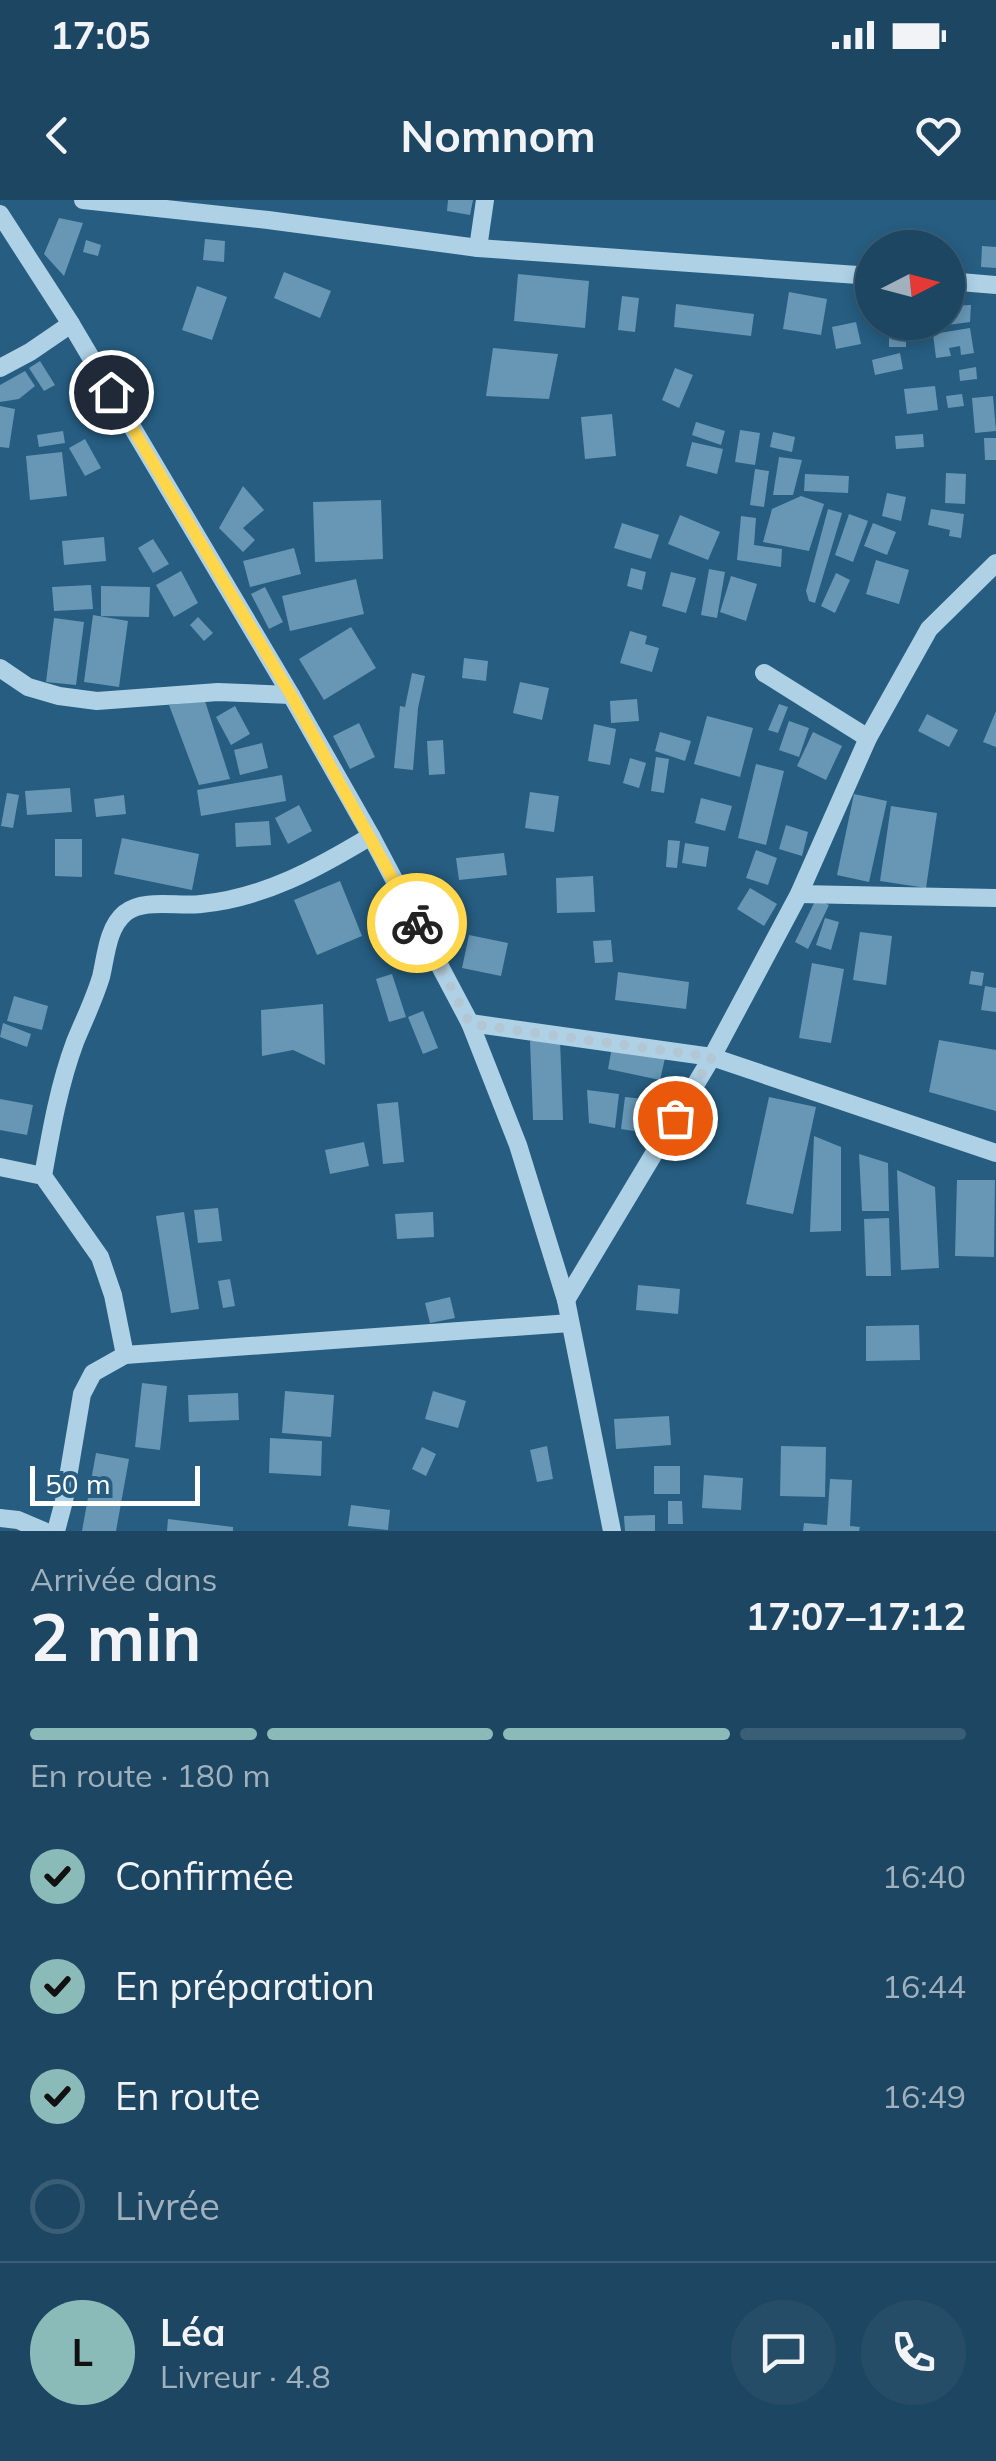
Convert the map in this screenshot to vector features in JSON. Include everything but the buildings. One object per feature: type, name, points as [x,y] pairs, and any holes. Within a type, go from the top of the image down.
[{"type":"street","points":[[83,200],[478,248],[855,275]]},
{"type":"street","points":[[478,248],[485,200]]},
{"type":"street","points":[[0,214],[71,324],[291,695],[470,1024],[518,1145],[566,1300],[612,1531]]},
{"type":"street","points":[[965,282],[996,285]]},
{"type":"street","points":[[0,368],[71,324]]},
{"type":"street","points":[[566,1300],[712,1057],[798,894],[868,738],[929,629],[996,563]]},
{"type":"street","points":[[0,668],[28,687],[59,696],[97,700],[218,692],[291,695]]},
{"type":"street","points":[[764,673],[868,738]]},
{"type":"street","points":[[43,1176],[70,1058],[115,928],[126,912],[147,906],[200,904],[274,888],[320,867],[371,836]]},
{"type":"street","points":[[798,894],[996,898]]},
{"type":"street","points":[[470,1024],[712,1057],[996,1154]]},
{"type":"street","points":[[0,1167],[43,1176],[100,1257],[113,1296],[124,1355]]},
{"type":"street","points":[[56,1531],[82,1394],[93,1373],[124,1355],[570,1323]]},
{"type":"street","points":[[0,1518],[18,1520],[44,1531]]},
{"type":"way so far","points":[[417,923],[470,1024],[712,1057],[675,1118]]},
{"type":"route","points":[[111,392],[291,695],[417,923]]}]
